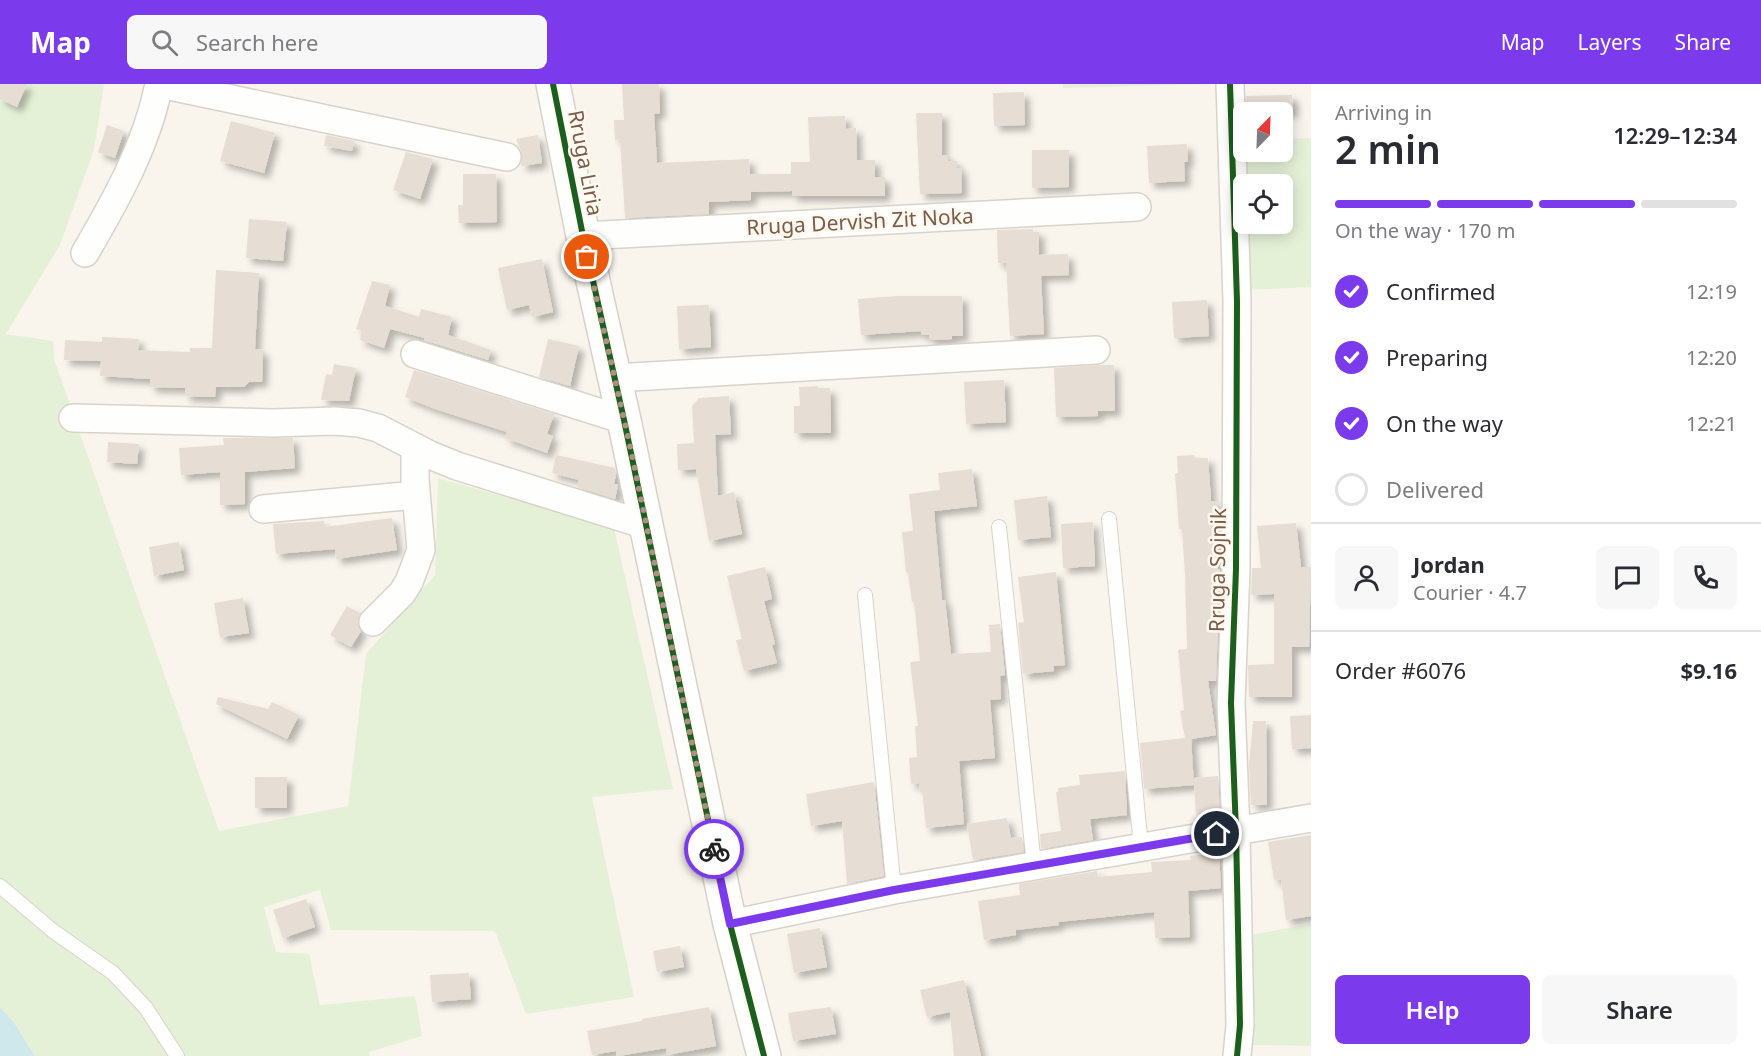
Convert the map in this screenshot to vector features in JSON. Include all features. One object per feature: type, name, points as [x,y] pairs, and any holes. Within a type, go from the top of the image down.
[{"type":"main road","name":"Rruga Liria","points":[[553,84],[583,236],[730,924],[764,1056]]},
{"type":"street","points":[[85,253],[115,201],[136,156],[159,84],[507,157]]},
{"type":"street","name":"Rruga Sojnik","points":[[1230,84],[1237,301],[1236,569],[1231,703],[1240,1025],[1237,1056]]},
{"type":"street","name":"Rruga Dervish Zit Noka","points":[[583,236],[1137,207]]},
{"type":"street","points":[[615,378],[1096,350]]},
{"type":"street","points":[[415,354],[624,420]]},
{"type":"street","points":[[73,418],[359,423],[378,428],[457,466],[646,525]]},
{"type":"street","points":[[373,622],[402,592],[415,568],[421,550],[415,447]]},
{"type":"street","points":[[263,509],[416,495]]},
{"type":"street","points":[[730,924],[894,890],[1311,818]]},
{"type":"lane","points":[[1109,519],[1141,847]]},
{"type":"lane","points":[[999,527],[1034,865]]},
{"type":"lane","points":[[866,595],[894,890]]},
{"type":"lane","points":[[0,886],[53,931],[113,973],[146,1008],[177,1056]]},
{"type":"green space","points":[[0,84],[104,84],[94,150],[60,245],[6,334],[53,341],[54,359],[219,831],[348,806],[366,654],[435,575],[438,478],[614,528],[673,789],[592,797],[634,997],[526,1014],[495,931],[331,930],[320,890],[264,907],[276,952],[309,954],[320,1005],[415,996],[422,1036],[369,1052],[370,1056],[35,1056],[15,1024],[0,1007]]},
{"type":"green space","points":[[1063,84],[1215,84],[1063,88]]},
{"type":"green space","points":[[1311,138],[1311,287],[1247,290],[1244,234],[1293,234],[1293,174],[1244,174],[1244,162],[1293,162],[1293,139]]},
{"type":"green space","points":[[1311,924],[1311,1046],[1249,1045],[1250,935]]},
{"type":"water","points":[[0,1007],[15,1024],[35,1056],[0,1056]]},
{"type":"building","points":[[0,84],[27,84],[17,107],[0,99]]},
{"type":"building","points":[[622,84],[659,84],[660,113],[654,114],[657,163],[749,159],[750,174],[791,174],[791,162],[810,162],[808,117],[845,116],[846,129],[856,128],[857,160],[875,160],[875,177],[885,177],[885,196],[792,196],[792,191],[751,192],[751,200],[709,202],[709,214],[625,218],[620,139],[615,140],[614,120],[624,120]]},
{"type":"building","points":[[1024,92],[1025,125],[994,126],[993,93]]},
{"type":"building","points":[[1292,95],[1292,102],[1246,102],[1246,96]]},
{"type":"building","points":[[916,113],[942,113],[942,155],[948,155],[948,161],[957,161],[957,168],[961,168],[962,193],[920,194]]},
{"type":"building","points":[[231,121],[275,133],[264,173],[220,161]]},
{"type":"building","points":[[107,125],[124,131],[115,158],[98,152]]},
{"type":"building","points":[[326,135],[354,141],[352,151],[324,146]]},
{"type":"building","points":[[538,135],[542,163],[521,166],[522,153],[516,139]]},
{"type":"building","points":[[1187,144],[1188,162],[1184,162],[1185,181],[1149,183],[1147,146]]},
{"type":"building","points":[[1032,150],[1069,150],[1069,187],[1032,188]]},
{"type":"building","points":[[406,152],[433,159],[420,199],[393,190]]},
{"type":"building","points":[[463,174],[496,174],[497,222],[459,223],[458,205],[463,205]]},
{"type":"building","points":[[249,219],[287,222],[283,261],[246,258]]},
{"type":"building","points":[[1033,229],[1033,232],[1039,232],[1039,255],[1068,254],[1069,275],[1041,276],[1044,334],[1010,336],[1006,263],[998,263],[997,230]]},
{"type":"building","points":[[542,259],[553,312],[532,317],[529,305],[507,310],[498,268]]},
{"type":"building","points":[[216,270],[259,273],[255,349],[263,350],[262,382],[249,382],[244,387],[216,387],[215,397],[185,396],[185,388],[150,387],[150,379],[100,376],[101,361],[64,360],[65,340],[102,342],[102,337],[139,339],[138,350],[190,352],[190,348],[212,348]]},
{"type":"building","points":[[372,281],[390,285],[385,306],[419,317],[421,309],[452,317],[448,335],[491,350],[488,360],[424,340],[425,338],[390,329],[384,348],[360,340],[362,331],[356,329]]},
{"type":"building","points":[[898,296],[962,296],[963,336],[929,340],[929,335],[921,335],[921,331],[861,335],[858,299]]},
{"type":"building","points":[[1207,300],[1209,336],[1174,338],[1172,302]]},
{"type":"building","points":[[709,305],[711,347],[679,349],[677,306]]},
{"type":"building","points":[[548,339],[579,346],[570,386],[539,377]]},
{"type":"building","points":[[334,364],[356,368],[349,401],[321,400],[326,374],[332,375]]},
{"type":"building","points":[[1114,365],[1115,411],[1098,411],[1098,416],[1056,417],[1054,368]]},
{"type":"building","points":[[414,370],[554,414],[547,434],[553,436],[547,453],[505,438],[507,432],[405,397]]},
{"type":"building","points":[[1004,380],[1006,422],[966,424],[964,382]]},
{"type":"building","points":[[818,386],[818,388],[830,388],[831,433],[794,433],[794,406],[800,406],[799,387]]},
{"type":"building","points":[[729,396],[731,434],[715,435],[718,496],[734,492],[742,534],[709,541],[696,469],[678,470],[677,444],[694,443],[692,406],[699,398]]},
{"type":"building","points":[[223,438],[293,438],[295,468],[245,472],[245,504],[220,505],[220,472],[181,475],[179,448],[224,445]]},
{"type":"building","points":[[108,442],[139,444],[137,464],[107,462]]},
{"type":"building","points":[[556,455],[615,468],[614,484],[618,485],[615,499],[577,487],[579,480],[552,473]]},
{"type":"building","points":[[1194,455],[1195,458],[1208,458],[1211,501],[1217,501],[1218,569],[1220,569],[1216,681],[1208,681],[1216,735],[1191,739],[1194,784],[1194,778],[1218,776],[1220,813],[1196,814],[1194,785],[1144,789],[1140,743],[1185,738],[1180,711],[1184,710],[1178,650],[1187,649],[1185,575],[1175,474],[1178,473],[1177,456]]},
{"type":"building","points":[[972,469],[977,506],[934,511],[942,600],[945,600],[951,654],[991,652],[989,625],[1000,624],[1005,675],[1000,676],[1001,699],[990,700],[995,758],[959,761],[964,824],[926,828],[922,789],[920,790],[919,783],[911,784],[909,758],[917,757],[915,726],[918,726],[910,662],[920,661],[914,601],[912,602],[908,572],[906,572],[902,532],[913,531],[909,494],[940,490],[938,473]]},
{"type":"building","points":[[1047,496],[1051,537],[1018,540],[1014,500]]},
{"type":"building","points":[[392,518],[397,550],[336,559],[335,549],[276,554],[273,524],[324,521],[324,527]]},
{"type":"building","points":[[1093,522],[1095,566],[1063,568],[1061,524]]},
{"type":"building","points":[[1296,523],[1301,567],[1311,567],[1309,647],[1292,647],[1292,697],[1249,697],[1248,665],[1274,664],[1274,594],[1251,595],[1252,568],[1261,568],[1257,526]]},
{"type":"building","points":[[179,542],[184,570],[154,576],[149,547]]},
{"type":"building","points":[[765,567],[772,599],[764,601],[775,644],[772,645],[777,663],[744,671],[736,640],[742,639],[727,576]]},
{"type":"building","points":[[1056,572],[1065,665],[1053,666],[1054,671],[1023,674],[1018,623],[1024,622],[1018,577]]},
{"type":"building","points":[[243,598],[249,633],[220,637],[214,603]]},
{"type":"building","points":[[347,606],[360,613],[358,626],[361,631],[351,647],[330,635]]},
{"type":"building","points":[[218,697],[268,709],[272,702],[299,715],[287,739],[216,704]]},
{"type":"building","points":[[1311,715],[1311,748],[1292,749],[1290,716]]},
{"type":"building","points":[[1253,721],[1266,721],[1267,805],[1251,805],[1249,766]]},
{"type":"building","points":[[1125,771],[1127,815],[1090,819],[1093,840],[1041,849],[1040,834],[1061,831],[1056,792],[1058,788],[1080,785],[1079,775]]},
{"type":"building","points":[[255,777],[287,777],[287,808],[255,808]]},
{"type":"building","points":[[874,782],[884,876],[847,884],[842,821],[811,826],[806,794]]},
{"type":"building","points":[[1007,818],[1011,838],[1022,837],[1024,852],[973,860],[967,824]]},
{"type":"building","points":[[1311,835],[1311,916],[1286,920],[1281,879],[1274,880],[1268,842]]},
{"type":"building","points":[[1219,853],[1221,888],[1188,891],[1190,937],[1155,938],[1154,912],[1058,922],[1059,925],[1016,930],[1016,935],[984,940],[978,901],[1020,895],[1019,884],[1097,871],[1098,877],[1152,872],[1151,862],[1191,860],[1190,856]]},
{"type":"building","points":[[306,899],[315,927],[283,938],[273,910]]},
{"type":"building","points":[[820,928],[827,967],[794,973],[787,934]]},
{"type":"building","points":[[680,946],[684,967],[657,972],[653,951]]},
{"type":"building","points":[[469,973],[471,999],[432,1002],[430,975]]},
{"type":"building","points":[[964,980],[981,1056],[954,1056],[950,1012],[927,1017],[920,990]]},
{"type":"building","points":[[709,1007],[716,1046],[667,1055],[666,1048],[619,1056],[616,1056],[616,1051],[592,1055],[587,1031]]},
{"type":"building","points":[[831,1007],[836,1034],[793,1041],[788,1013]]},
{"type":"cycle path","points":[[553,84],[583,236],[730,924],[764,1056]]},
{"type":"cycle path","points":[[1230,84],[1237,301],[1236,569],[1231,703],[1240,1025],[1237,1056]]},
{"type":"way so far","points":[[587,257],[629,441],[714,849]]},
{"type":"route","points":[[714,849],[730,924],[894,890],[1217,834]]}]
